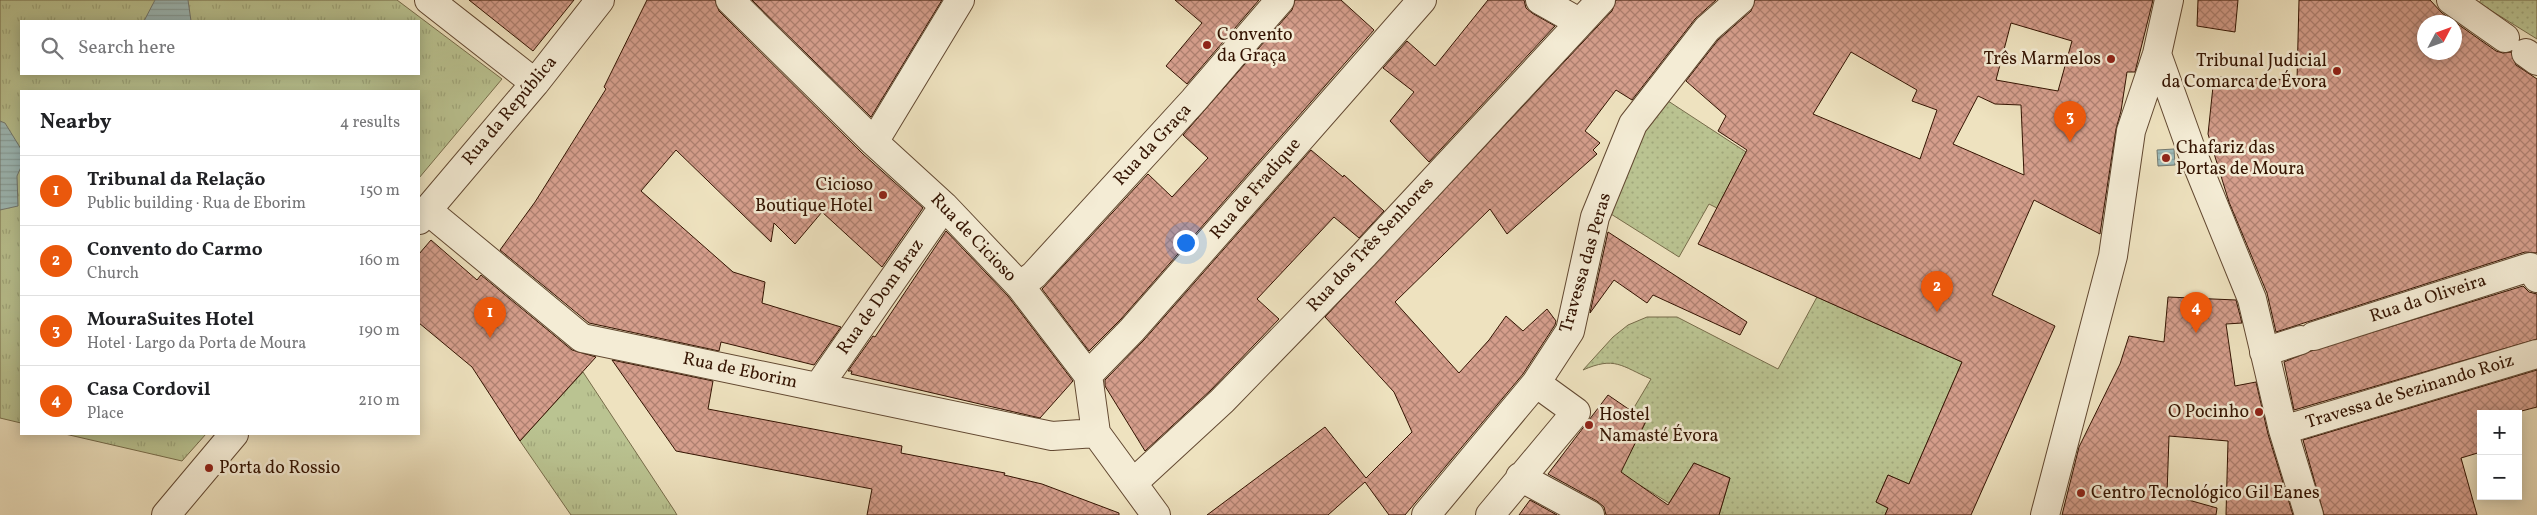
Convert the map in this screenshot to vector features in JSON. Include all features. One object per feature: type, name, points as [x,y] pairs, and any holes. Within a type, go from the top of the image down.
[{"type":"street","points":[[429,0],[535,83]]},
{"type":"street","name":"Rua da República","points":[[423,215],[535,83],[600,0]]},
{"type":"street","name":"Rua de Cicioso","points":[[730,0],[874,142],[989,250],[1020,286],[1088,375],[1096,433],[1156,515]]},
{"type":"street","points":[[874,142],[960,0]]},
{"type":"street","name":"Rua da Graça","points":[[1020,286],[1034,274],[1194,100],[1280,0]]},
{"type":"street","name":"Rua de Fradique","points":[[1088,375],[1132,330],[1422,0]]},
{"type":"street","points":[[1540,0],[1579,22]]},
{"type":"street","name":"Rua dos Três Senhores","points":[[1133,483],[1222,401],[1357,262],[1601,0]]},
{"type":"street","name":"Travessa das Peras","points":[[1426,515],[1536,383],[1570,331],[1595,217],[1633,124],[1707,29],[1740,0]]},
{"type":"street","points":[[2045,515],[2113,256],[2131,131],[2158,54],[2169,0]]},
{"type":"street","points":[[2451,0],[2523,51]]},
{"type":"street","points":[[2158,54],[2192,152],[2252,299],[2283,430],[2309,515]]},
{"type":"street","name":"Rua de Dom Braz","points":[[818,387],[944,206]]},
{"type":"street","name":"Rua de Eborim","points":[[423,215],[582,338],[1052,436],[1096,433]]},
{"type":"street","name":"Rua da Oliveira","points":[[2264,352],[2530,267],[2537,278]]},
{"type":"street","name":"Travessa de Sezinando Roiz","points":[[2283,430],[2537,354]]},
{"type":"street","points":[[1490,515],[1576,412],[1536,383]]},
{"type":"street","points":[[166,515],[233,435]]},
{"type":"street","points":[[1520,477],[1590,515]]},
{"type":"green space","points":[[0,0],[397,0],[502,79],[420,177],[420,90],[20,90],[20,423],[0,418]]},
{"type":"green space","points":[[2481,0],[2537,0],[2537,39],[2479,3]]},
{"type":"green space","points":[[1662,97],[1746,152],[1717,208],[1709,204],[1679,257],[1603,209]]},
{"type":"green space","points":[[1817,297],[1962,362],[1909,484],[1888,475],[1876,502],[1888,508],[1885,515],[1719,515],[1730,478],[1694,463],[1669,503],[1638,484],[1635,488],[1615,473],[1637,441],[1646,421],[1632,411],[1651,379],[1618,364],[1611,363],[1583,370],[1613,337],[1628,325],[1647,317],[1677,317],[1778,369]]},
{"type":"green space","points":[[583,372],[677,515],[571,515],[520,441]]},
{"type":"green space","points":[[69,435],[205,435],[182,461]]},
{"type":"water","points":[[155,0],[188,0],[191,20],[145,20]]},
{"type":"water","points":[[0,121],[5,123],[20,147],[20,169],[17,176],[18,206],[0,210]]},
{"type":"water","points":[[2174,149],[2175,165],[2158,166],[2157,150]]},
{"type":"building","points":[[469,0],[574,0],[533,51]]},
{"type":"building","points":[[647,0],[715,0],[719,11],[863,154],[923,208],[882,267],[822,212],[795,244],[774,223],[771,242],[676,150],[641,191],[733,272],[765,282],[762,303],[841,327],[814,365],[721,342],[719,351],[589,323],[500,250],[535,202],[606,89],[604,87]]},
{"type":"building","points":[[752,0],[942,0],[871,117]]},
{"type":"building","name":"Convento da Graça","points":[[1175,0],[1259,0],[1187,84],[1166,66],[1202,23]]},
{"type":"building","points":[[1295,0],[1341,0],[1374,30],[1121,319],[1089,351],[1042,289],[1148,174],[1172,197],[1208,158],[1183,135],[1292,10]]},
{"type":"building","points":[[1488,0],[1524,0],[1526,8],[1555,26],[1429,162],[1390,121],[1414,92],[1383,68],[1407,41],[1435,66]]},
{"type":"building","points":[[1616,0],[1716,0],[1695,19],[1632,100],[1616,90],[1585,131],[1600,143],[1593,150],[1597,154],[1507,234],[1490,209],[1395,302],[1459,373],[1489,340],[1506,316],[1523,331],[1547,309],[1556,321],[1555,325],[1523,374],[1405,515],[1389,515],[1365,482],[1328,515],[1207,515],[1325,427],[1366,478],[1412,432],[1394,392],[1325,317],[1612,11]]},
{"type":"building","points":[[1755,0],[2153,0],[2135,72],[2127,72],[2100,234],[2034,200],[1992,295],[2055,326],[1971,515],[1885,515],[1888,508],[1876,502],[1888,475],[1909,484],[1962,362],[1698,244],[1747,150],[1718,131],[1726,116],[1686,81],[1718,40],[1751,11]],"holes":[[[2011,23],[2072,41],[2058,91],[1996,80]],[[1851,52],[1917,90],[1912,101],[1937,110],[1920,159],[1813,114]],[[1978,96],[1995,104],[2021,105],[2024,175],[1953,144]]]},
{"type":"building","points":[[2198,0],[2238,0],[2235,32],[2197,26]]},
{"type":"building","points":[[2299,0],[2430,0],[2445,15],[2417,15],[2417,60],[2462,60],[2462,27],[2496,51],[2503,53],[2511,52],[2516,65],[2537,79],[2537,253],[2525,252],[2276,332],[2267,293],[2229,202],[2208,134],[2214,77],[2297,80]]},
{"type":"building","points":[[1311,150],[1343,177],[1344,175],[1384,211],[1359,238],[1334,217],[1257,299],[1279,319],[1211,390],[1145,451],[1105,386],[1105,380],[1144,340]]},
{"type":"building","points":[[946,231],[1008,296],[1073,381],[1040,418],[851,374],[852,371],[848,371],[873,336],[875,337]]},
{"type":"building","points":[[1608,232],[1747,322],[1740,335],[1653,295],[1647,303],[1614,280],[1590,313]]},
{"type":"building","points":[[431,240],[477,280],[481,275],[572,350],[596,357],[520,441],[472,367],[420,324],[420,253]]},
{"type":"building","points":[[2523,286],[2529,292],[2537,294],[2537,339],[2294,410],[2284,362],[2311,351]]},
{"type":"building","points":[[2168,297],[2236,300],[2242,323],[2226,324],[2235,386],[2256,382],[2268,434],[2293,515],[2226,515],[2228,441],[2169,436],[2167,494],[2217,508],[2216,515],[2062,515],[2079,447],[2120,364],[2129,336],[2164,342]]},
{"type":"building","points":[[612,360],[713,381],[708,409],[902,446],[901,453],[1005,473],[1004,475],[1042,484],[1119,513],[1119,515],[867,515],[872,489],[676,451]]},
{"type":"building","points":[[2537,370],[2537,407],[2522,411],[2477,410],[2477,453],[2461,458],[2477,515],[2324,515],[2303,440]]},
{"type":"building","points":[[1608,395],[1646,421],[1621,472],[1668,505],[1694,463],[1730,478],[1719,515],[1606,515],[1604,507],[1597,501],[1548,474]]},
{"type":"building","points":[[1530,500],[1557,515],[1519,515]]},
{"type":"place","name":"Convento da Graça","points":[[1207,45]]},
{"type":"place","name":"Três Marmelos","points":[[2111,59]]},
{"type":"place","name":"Tribunal Judicial da Comarca de Évora","points":[[2337,71]]},
{"type":"place","name":"MouraSuites Hotel","points":[[2070,142]]},
{"type":"place","name":"Chafariz das Portas de Moura","points":[[2166,158]]},
{"type":"place","name":"Cicioso Boutique Hotel","points":[[883,195]]},
{"type":"place","name":"Convento do Carmo","points":[[1937,312]]},
{"type":"place","name":"Casa Cordovil","points":[[2196,333]]},
{"type":"place","name":"Tribunal da Relação","points":[[490,338]]},
{"type":"place","name":"O Pocinho","points":[[2259,412]]},
{"type":"place","name":"Hostel Namasté Évora","points":[[1589,425]]},
{"type":"place","name":"Porta do Rossio","points":[[209,468]]},
{"type":"place","name":"Centro Tecnológico Gil Eanes","points":[[2081,493]]}]
